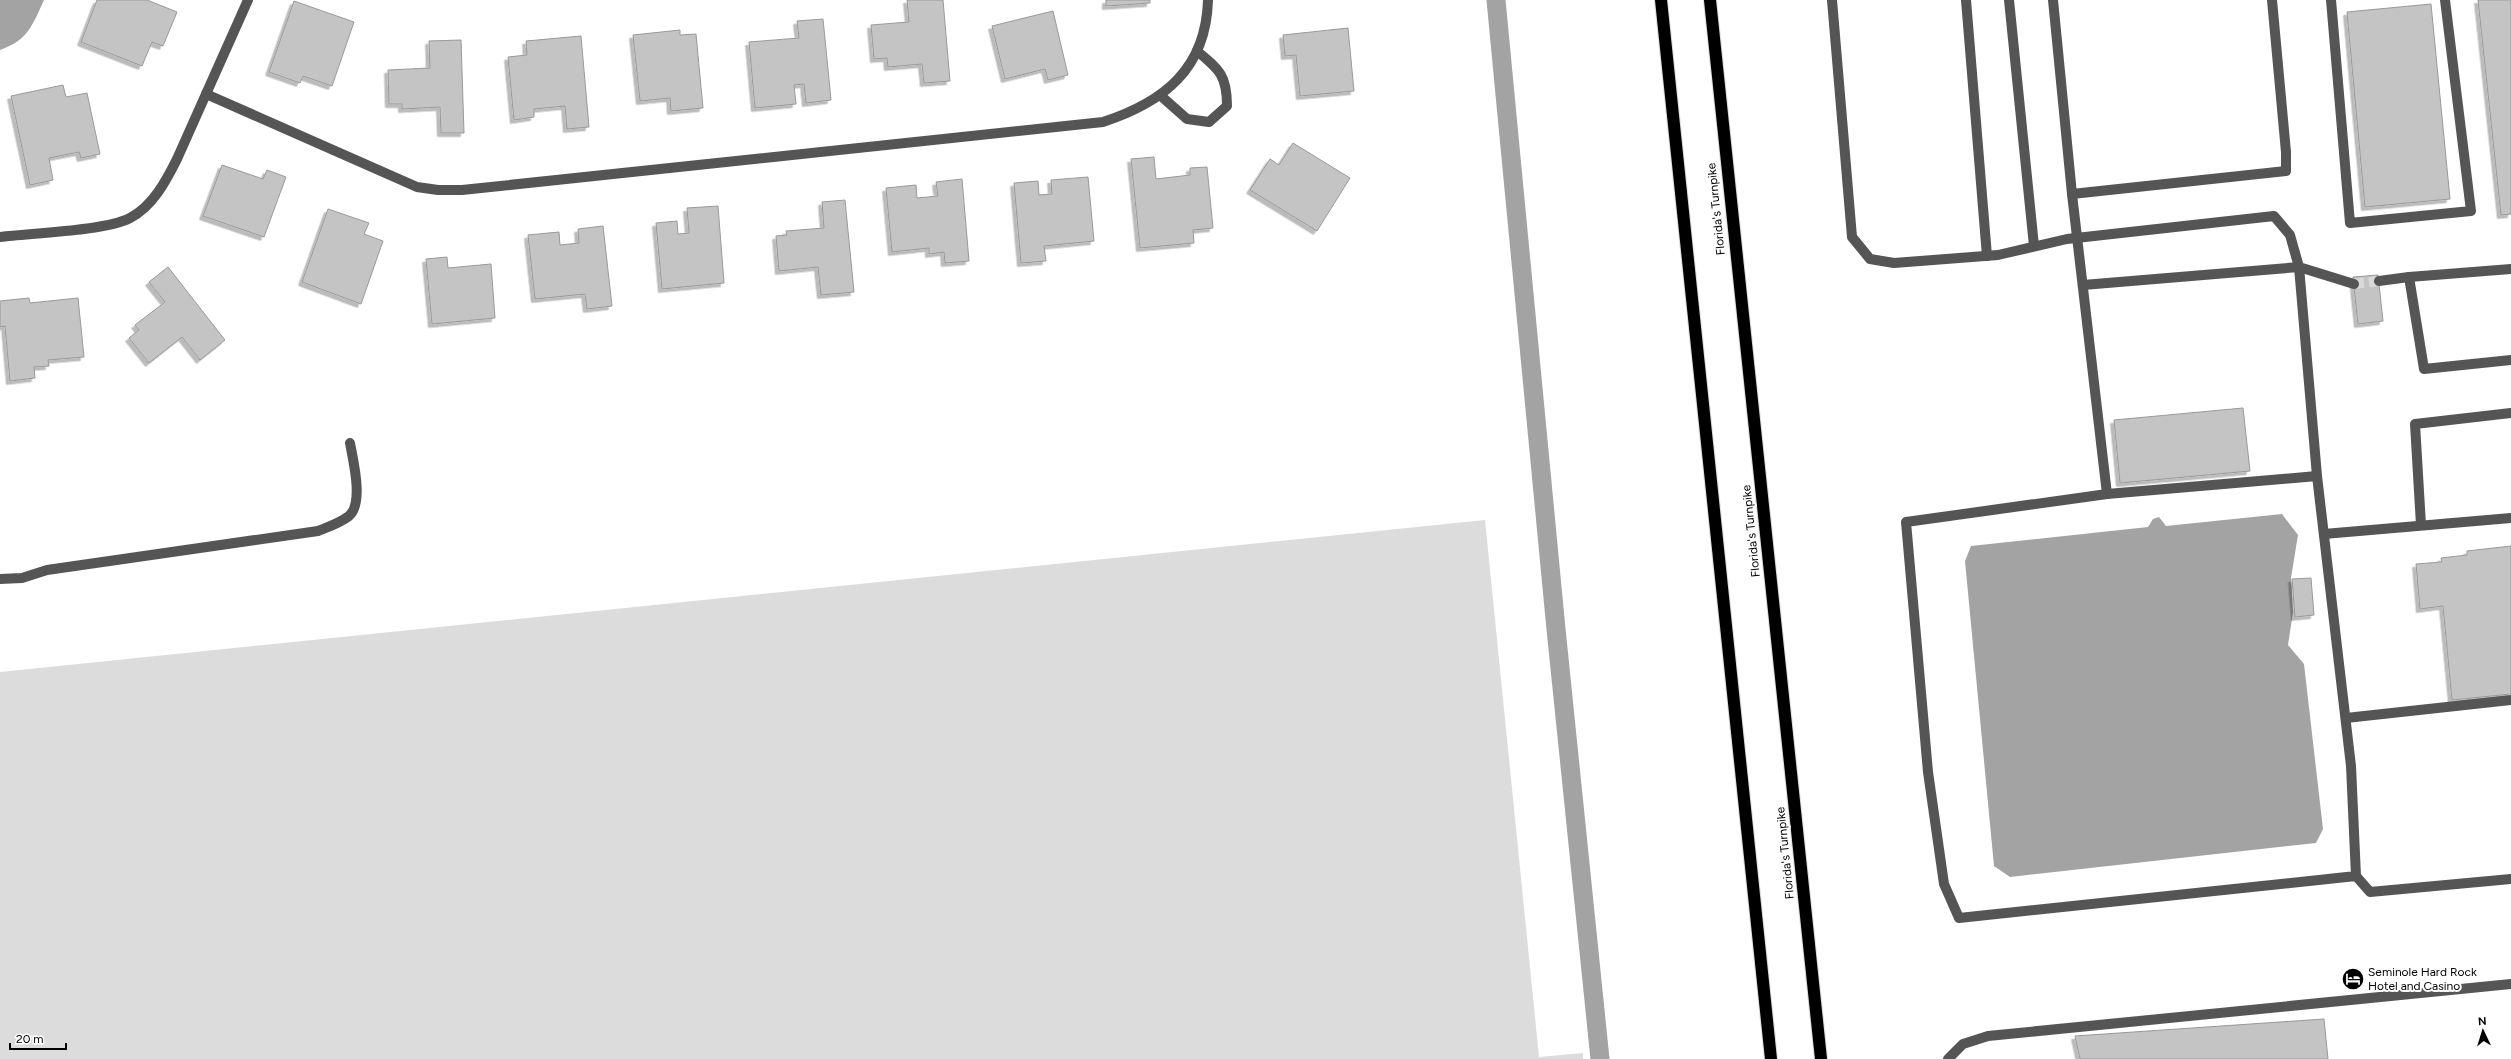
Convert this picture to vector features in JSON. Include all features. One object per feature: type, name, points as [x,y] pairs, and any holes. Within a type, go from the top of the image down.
[{"type":"highway","points":[[1661,0],[1771,1059]]},
{"type":"highway","name":"Florida's Turnpike","points":[[1710,0],[1821,1059]]},
{"type":"street","points":[[0,237],[109,225],[130,218],[150,202],[165,183],[248,0]]},
{"type":"street","points":[[206,94],[417,186],[438,190],[1103,122],[1134,111],[1160,96],[1178,79],[1197,51],[1207,17],[1208,0]]},
{"type":"street","points":[[1832,0],[1852,238],[1870,259],[1894,263],[1987,256],[2078,238],[2274,216],[2290,235],[2300,267],[2317,476],[2351,766],[2356,876],[2370,892],[2511,879]]},
{"type":"street","points":[[1966,0],[1987,256]]},
{"type":"street","points":[[2008,0],[2034,246]]},
{"type":"street","points":[[2053,0],[2072,194],[2107,494]]},
{"type":"street","points":[[2072,194],[2286,171],[2286,152],[2272,0]]},
{"type":"street","points":[[2331,0],[2350,223],[2471,211],[2445,0]]},
{"type":"street","points":[[1160,96],[1187,119],[1209,122],[1227,106],[1227,87],[1217,68],[1197,51]]},
{"type":"street","points":[[2083,285],[2300,267],[2354,284]]},
{"type":"street","points":[[2379,281],[2409,277],[2511,269]]},
{"type":"street","points":[[2409,277],[2424,369],[2511,360]]},
{"type":"street","points":[[2421,525],[2415,424],[2511,413]]},
{"type":"street","points":[[0,579],[22,578],[47,570],[318,531],[336,524],[350,515],[354,506],[357,491],[350,443]]},
{"type":"street","points":[[2317,476],[2107,494],[1906,522],[1929,780],[1944,884],[1959,918],[2356,876]]},
{"type":"street","points":[[2324,534],[2511,518]]},
{"type":"street","points":[[2346,718],[2511,700]]},
{"type":"street","points":[[1948,1059],[1963,1044],[1988,1036],[2511,984]]},
{"type":"shaded area","points":[[0,0],[44,0],[32,25],[23,37],[17,42],[0,50]]},
{"type":"shaded area","points":[[2282,514],[2298,535],[2291,578],[2293,612],[2288,645],[2304,664],[2323,829],[2316,843],[2010,877],[1994,866],[1965,561],[1971,546],[2148,527],[2153,519],[2159,517],[2166,526]]},
{"type":"shaded area","points":[[1485,520],[1539,1057],[1583,1053],[1583,1059],[0,1059],[0,672]]},
{"type":"building","points":[[97,0],[147,0],[177,12],[163,46],[152,42],[142,66],[81,42]]},
{"type":"building","points":[[907,0],[943,0],[950,81],[924,83],[922,64],[888,67],[887,58],[874,59],[871,25],[909,22]]},
{"type":"building","points":[[1106,0],[1150,0],[1150,3],[1106,6]]},
{"type":"building","points":[[2478,0],[2511,0],[2511,214],[2501,215]]},
{"type":"building","points":[[294,1],[354,22],[332,86],[303,76],[300,83],[269,72]]},
{"type":"building","points":[[2431,4],[2450,199],[2365,207],[2347,12]]},
{"type":"building","points":[[1053,11],[1068,75],[1048,80],[1045,69],[1005,79],[992,26]]},
{"type":"building","points":[[823,19],[831,100],[806,103],[804,84],[794,85],[796,104],[755,108],[749,42],[799,38],[797,21]]},
{"type":"building","points":[[1348,28],[1354,91],[1300,96],[1296,55],[1285,56],[1283,35]]},
{"type":"building","points":[[680,30],[680,35],[696,34],[703,108],[671,111],[670,98],[640,101],[633,35]]},
{"type":"building","points":[[581,36],[589,127],[567,129],[565,106],[534,109],[534,117],[514,120],[508,57],[527,55],[526,41]]},
{"type":"building","points":[[461,40],[464,133],[441,133],[440,107],[402,109],[402,104],[389,104],[388,70],[430,68],[429,41]]},
{"type":"building","points":[[63,85],[66,97],[87,93],[100,154],[81,158],[79,152],[49,158],[53,180],[30,185],[11,96]]},
{"type":"building","points":[[1293,143],[1350,178],[1317,231],[1250,190],[1270,159],[1279,165]]},
{"type":"building","points":[[1154,157],[1156,179],[1190,175],[1190,168],[1207,167],[1213,228],[1193,230],[1194,243],[1140,248],[1131,159]]},
{"type":"building","points":[[222,165],[263,179],[267,170],[286,177],[264,237],[203,216]]},
{"type":"building","points":[[1088,177],[1094,241],[1044,246],[1046,261],[1021,263],[1014,183],[1038,181],[1039,195],[1052,194],[1051,180]]},
{"type":"building","points":[[962,179],[969,261],[945,263],[944,252],[929,254],[929,248],[892,252],[886,188],[916,185],[917,198],[938,196],[936,182]]},
{"type":"building","points":[[845,200],[854,292],[821,295],[818,267],[779,271],[776,236],[787,235],[786,231],[824,228],[822,202]]},
{"type":"building","points":[[718,206],[724,283],[662,289],[656,223],[677,221],[678,234],[689,233],[687,208]]},
{"type":"building","points":[[328,209],[369,223],[364,234],[383,241],[361,304],[302,282]]},
{"type":"building","points":[[603,226],[612,306],[587,309],[585,294],[535,299],[528,235],[559,232],[560,245],[579,243],[578,229]]},
{"type":"building","points":[[447,257],[448,268],[491,264],[495,318],[432,324],[426,259]]},
{"type":"building","points":[[168,267],[225,340],[200,360],[182,337],[149,363],[129,338],[139,330],[135,325],[165,302],[149,282]]},
{"type":"building","points":[[2378,275],[2383,321],[2358,324],[2353,277]]},
{"type":"building","points":[[29,298],[30,303],[78,298],[84,357],[48,360],[49,366],[34,367],[35,378],[10,381],[5,326],[0,327],[0,301]]},
{"type":"building","points":[[2243,408],[2250,471],[2120,483],[2114,420]]},
{"type":"building","points":[[2511,546],[2511,694],[2452,700],[2443,606],[2420,609],[2416,564],[2442,562],[2441,558],[2467,555],[2467,551]]},
{"type":"building","points":[[2311,578],[2314,615],[2295,617],[2292,579]]},
{"type":"building","points":[[2324,1019],[2328,1059],[2080,1059],[2075,1036]]},
{"type":"waterway","points":[[1496,0],[1556,629],[1600,1059]]},
{"type":"tunnel","points":[[2354,284],[2379,281]]},
{"type":"place","name":"Seminole Hard Rock Hotel and Casino","points":[[2353,979]]}]
